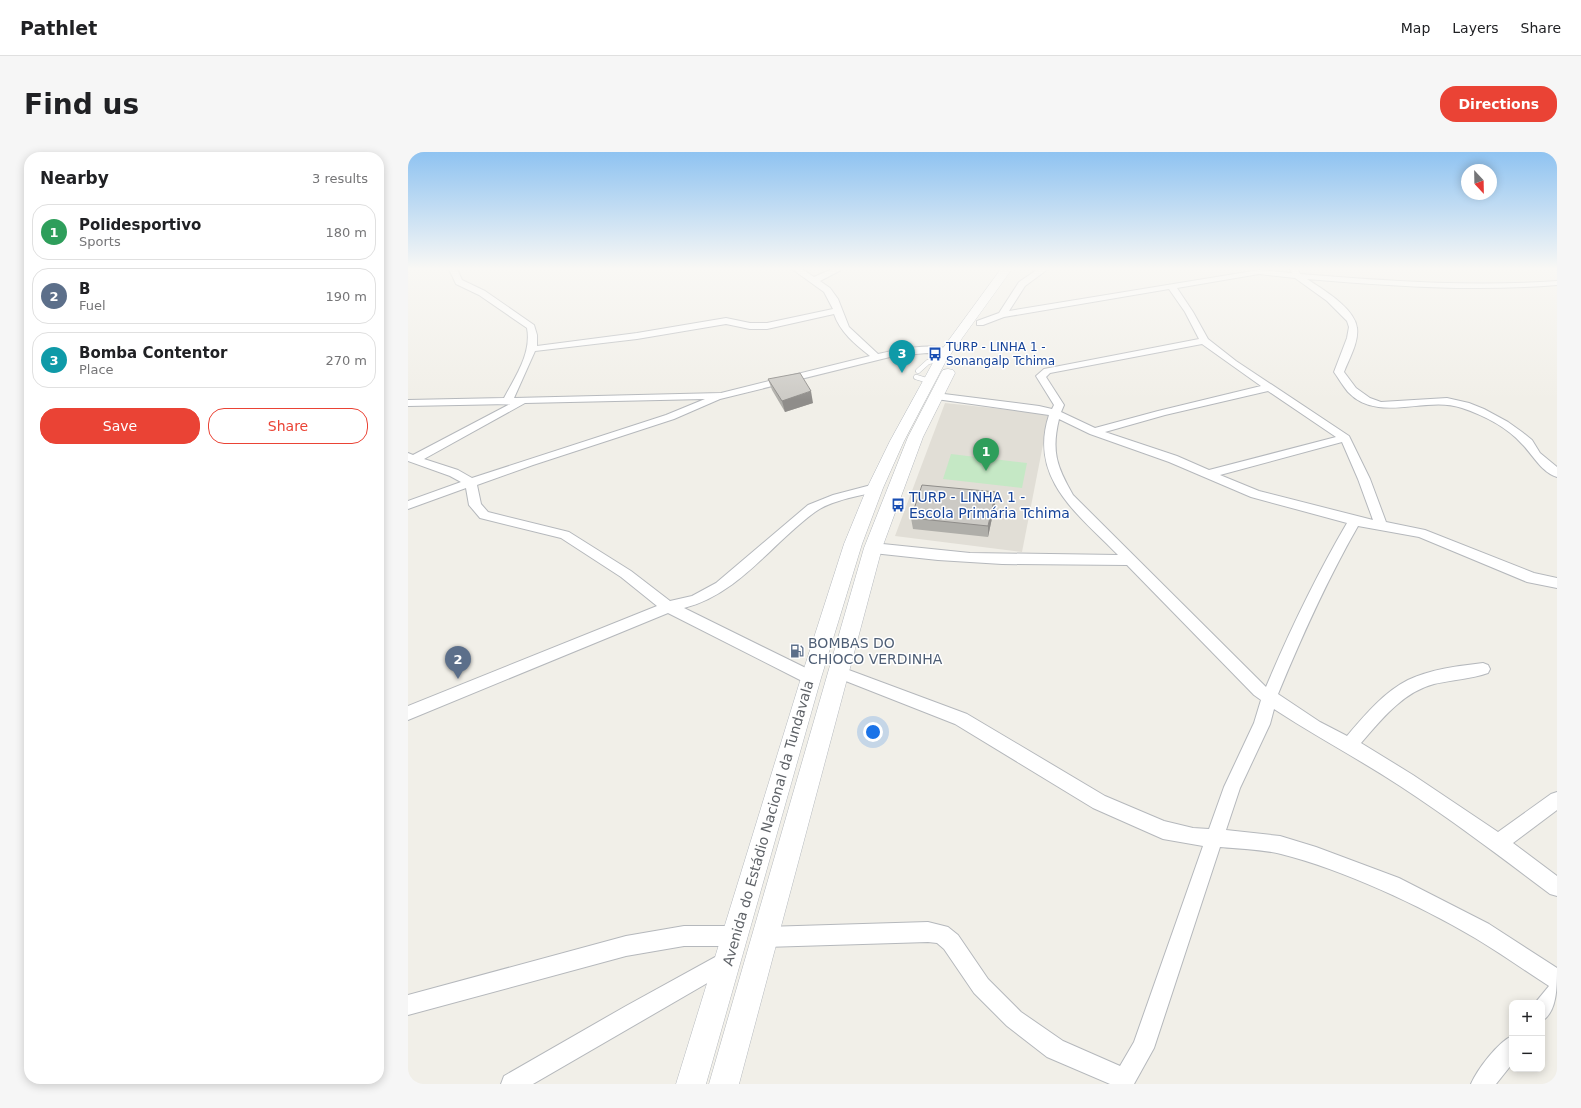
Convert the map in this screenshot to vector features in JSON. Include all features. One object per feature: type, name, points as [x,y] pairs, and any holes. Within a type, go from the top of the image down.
[{"type":"street","points":[[508,400],[532,349],[534,334],[531,327],[510,312]]},
{"type":"street","points":[[532,349],[637,336],[726,321],[750,326],[767,326],[828,312]]},
{"type":"street","points":[[840,312],[843,324],[857,340],[876,357]]},
{"type":"street","name":"Avenida do Estádio Nacional da Tundavala","points":[[691,1084],[736,936],[811,678],[853,544],[874,488],[924,381],[975,312]]},
{"type":"street","name":"Avenida do Estádio Nacional da Tundavala","points":[[724,1084],[873,548],[893,490],[924,381],[956,359],[988,312]]},
{"type":"street","points":[[980,323],[1002,315],[1017,312]]},
{"type":"street","points":[[1189,312],[1204,341],[1233,363],[1271,387],[1345,438],[1364,480],[1381,526]]},
{"type":"street","points":[[1345,312],[1349,316],[1353,327],[1350,342],[1339,372],[1345,382],[1357,395],[1375,405],[1424,401],[1445,401],[1463,404],[1487,415],[1526,440],[1534,453],[1557,472]]},
{"type":"street","points":[[1204,341],[1047,371],[1041,376],[1042,381],[1055,394],[1059,405],[1054,413],[1050,453],[1054,471],[1068,497],[1132,560],[1243,675],[1269,698],[1314,727],[1348,745],[1408,782],[1498,843],[1557,887]]},
{"type":"street","points":[[408,505],[471,482],[670,417],[721,396],[876,357],[911,351],[944,355]]},
{"type":"street","points":[[924,381],[1054,413],[1094,432],[1173,459],[1255,494],[1355,521],[1421,533],[1532,578],[1557,583]]},
{"type":"street","points":[[1094,432],[1162,413],[1271,387]]},
{"type":"street","points":[[408,403],[721,396]]},
{"type":"street","points":[[411,458],[525,400]]},
{"type":"street","points":[[1208,474],[1345,438]]},
{"type":"street","points":[[411,458],[454,473],[471,482]]},
{"type":"street","points":[[471,482],[475,505],[484,515],[566,535],[626,574],[668,607],[811,678]]},
{"type":"street","points":[[408,713],[668,607],[696,600],[721,587],[812,508],[837,498],[874,488]]},
{"type":"street","points":[[765,937],[928,932],[941,934],[951,942],[981,986],[1014,1019],[1056,1049],[1122,1081],[1143,1048],[1213,838],[1232,787],[1262,724],[1269,698],[1296,633],[1329,565],[1355,521]]},
{"type":"street","points":[[873,548],[916,554],[1030,560],[1132,560]]},
{"type":"street","points":[[1348,745],[1376,714],[1407,688],[1445,675],[1484,669]]},
{"type":"street","points":[[838,672],[961,719],[1099,802],[1163,830],[1193,837],[1247,840],[1280,845],[1316,856],[1392,885],[1482,931],[1557,980]]},
{"type":"street","points":[[1498,843],[1557,800]]},
{"type":"street","points":[[408,1005],[626,946],[684,936],[736,936]]},
{"type":"street","points":[[512,1084],[633,1013],[728,960]]},
{"type":"street","points":[[1545,1007],[1557,992]]},
{"type":"street","points":[[1482,1084],[1509,1051]]},
{"type":"shaded area","points":[[945,403],[1049,414],[1022,552],[895,536]]},
{"type":"green space","points":[[951,454],[1027,463],[1022,488],[943,479]]},
{"type":"building","points":[[800,373],[811,391],[782,401],[768,379]]},
{"type":"building","points":[[922,485],[996,492],[988,526],[911,518]]},
{"type":"place","name":"TURP - LINHA 1 - Sonangalp Tchima","points":[[935,354]]},
{"type":"place","name":"Bomba Contentor","points":[[902,373]]},
{"type":"place","name":"Polidesportivo","points":[[986,471]]},
{"type":"place","name":"TURP - LINHA 1 - Escola Primária Tchima","points":[[898,505]]},
{"type":"place","name":"BOMBAS DO CHIOCO VERDINHA","points":[[797,651]]},
{"type":"place","name":"B","points":[[458,679]]}]
